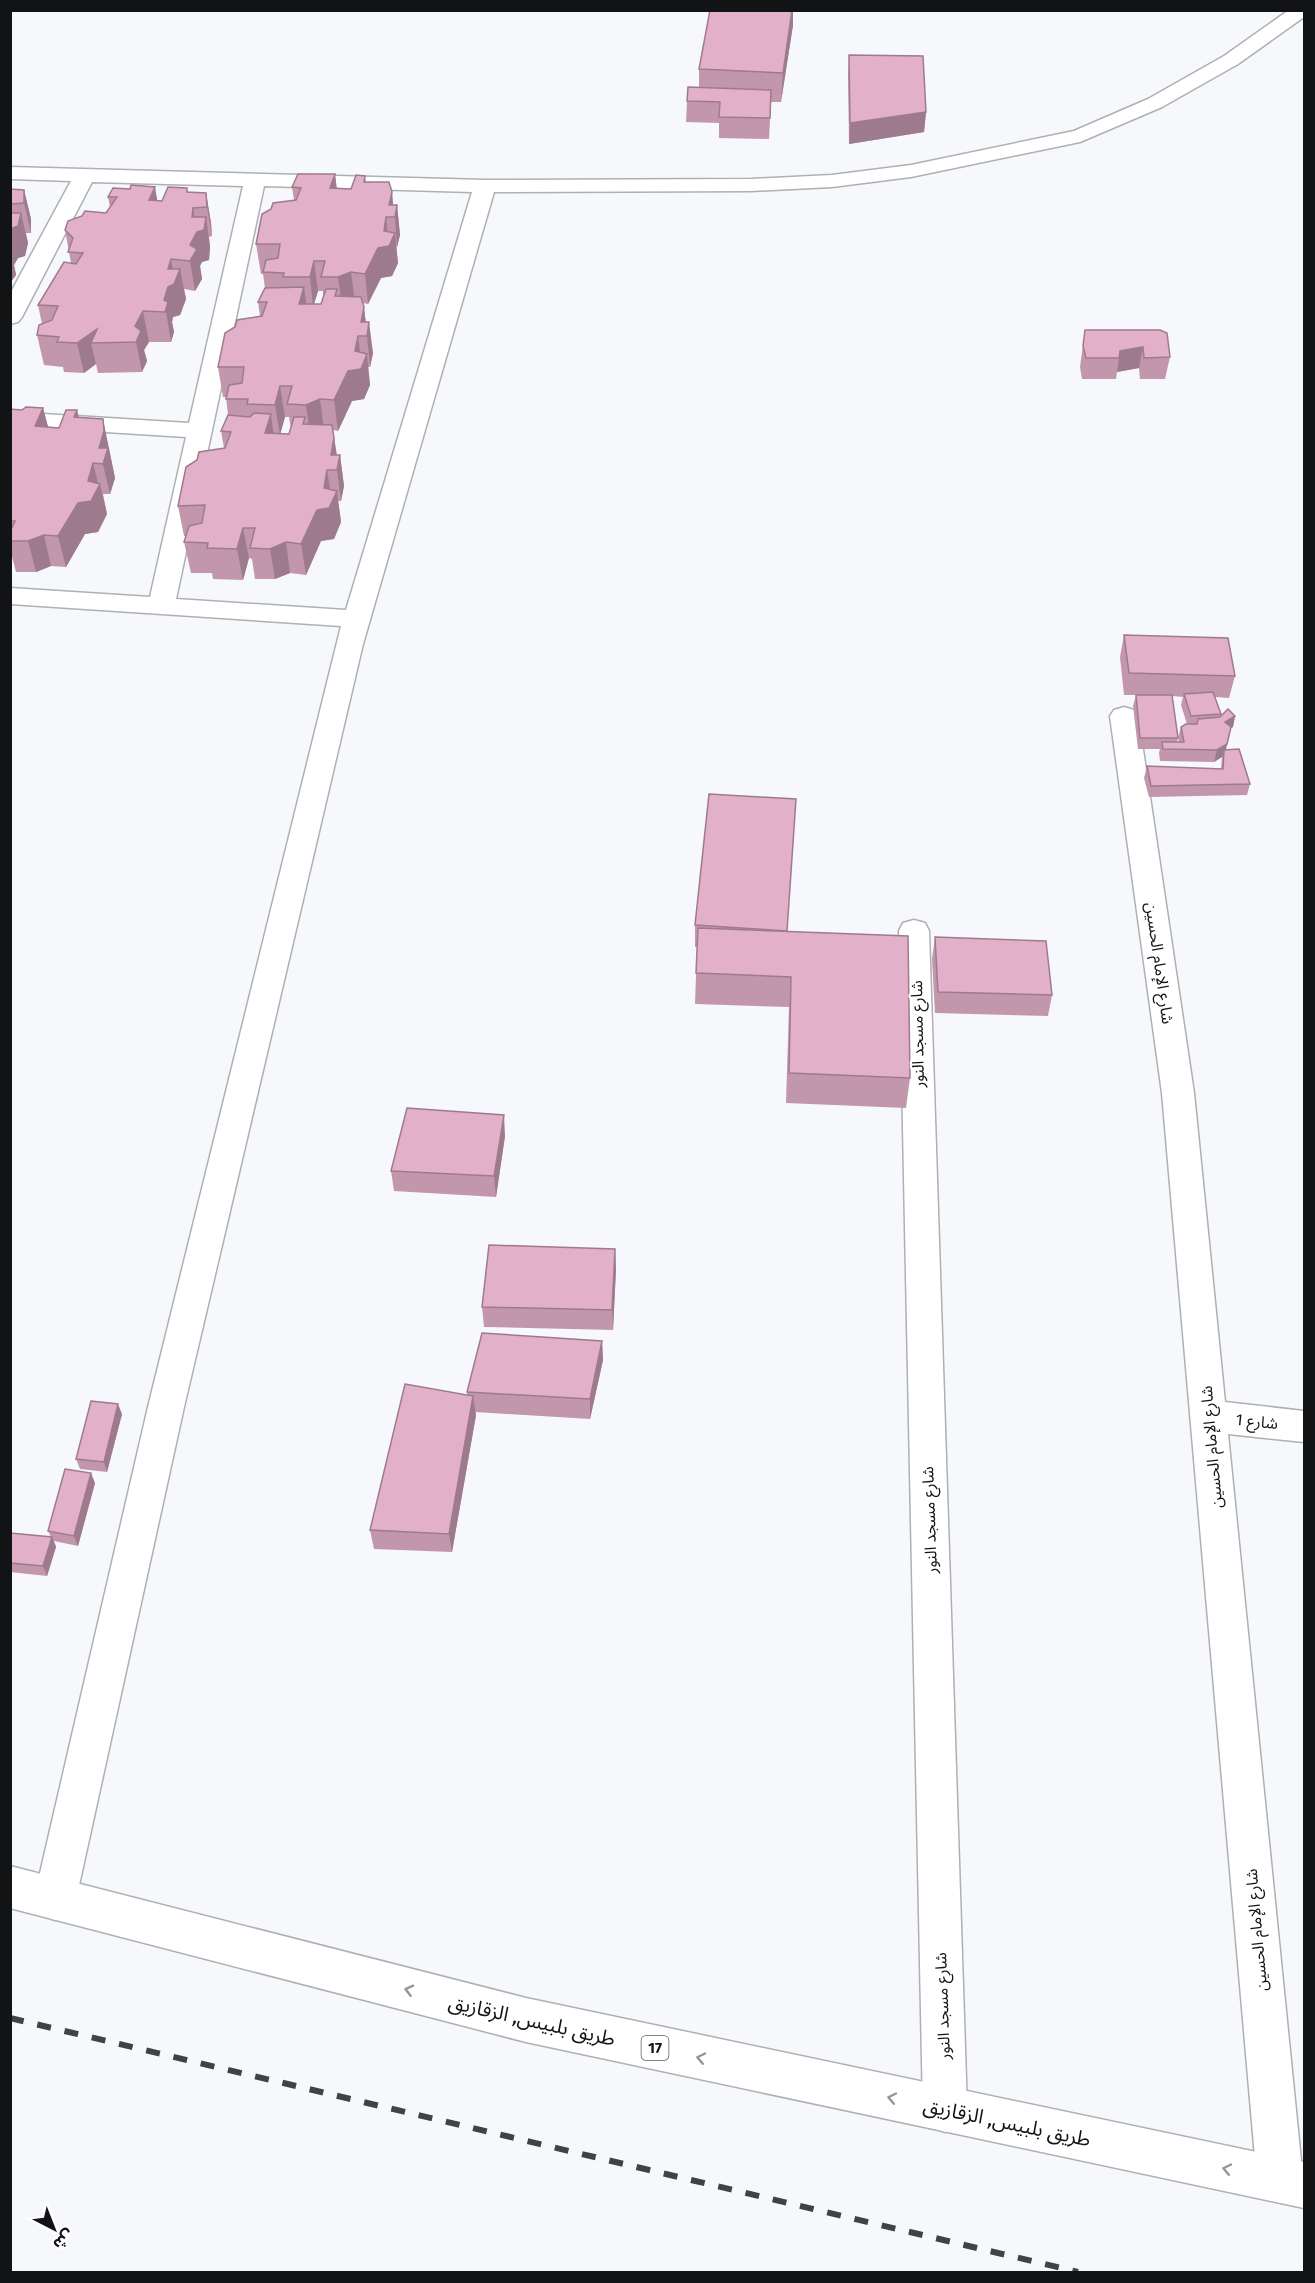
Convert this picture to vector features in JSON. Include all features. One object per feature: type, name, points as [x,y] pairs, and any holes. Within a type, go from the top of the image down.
[{"type":"main road","points":[[10,173],[485,186],[751,185],[832,181],[911,171],[1080,136],[1155,103],[1231,60],[1302,10]]},
{"type":"main road","points":[[10,316],[85,175]]},
{"type":"main road","points":[[161,606],[255,180]]},
{"type":"main road","points":[[55,1899],[163,1418],[356,619],[485,186]]},
{"type":"main road","points":[[10,419],[200,430]]},
{"type":"main road","points":[[10,596],[356,619]]},
{"type":"main road","name":"شارع الإمام الحسين","points":[[1124,716],[1178,1093],[1209,1416],[1292,2182]]},
{"type":"main road","name":"شارع مسجد النور","points":[[914,931],[945,2109]]},
{"type":"main road","name":"شارع 1","points":[[1209,1416],[1305,1426]]},
{"type":"main road","name":"طريق بلبيس, الزقازيق","points":[[10,1887],[526,2020],[1292,2182]]},
{"type":"building","points":[[710,10],[792,10],[783,73],[699,69]]},
{"type":"building","points":[[849,55],[923,56],[926,112],[850,123]]},
{"type":"building","points":[[688,87],[771,90],[770,118],[719,117],[720,102],[687,101]]},
{"type":"building","points":[[298,174],[335,174],[330,188],[351,189],[356,175],[365,176],[364,182],[389,182],[392,192],[389,205],[397,205],[395,217],[386,217],[384,231],[395,233],[389,246],[378,248],[365,274],[351,272],[338,277],[321,277],[325,261],[314,261],[310,277],[283,277],[284,273],[263,272],[266,260],[278,258],[280,244],[256,244],[262,214],[271,209],[273,203],[296,200],[301,188],[292,187]]},
{"type":"building","points":[[131,185],[155,187],[149,200],[162,201],[168,187],[187,188],[187,192],[206,193],[207,207],[193,208],[192,217],[206,217],[204,230],[197,232],[190,245],[197,249],[190,261],[171,259],[168,269],[180,269],[174,284],[168,287],[164,300],[168,302],[165,312],[143,311],[135,326],[141,331],[136,342],[91,343],[97,329],[77,343],[57,342],[59,337],[37,335],[39,325],[52,320],[58,306],[38,305],[64,262],[76,264],[83,253],[68,252],[73,238],[65,230],[68,221],[82,216],[85,211],[106,213],[117,197],[108,197],[113,188],[130,189]]},
{"type":"building","points":[[10,189],[24,190],[24,203],[10,204]]},
{"type":"building","points":[[10,213],[21,213],[18,226],[10,229]]},
{"type":"building","points":[[304,287],[299,304],[321,304],[326,289],[337,289],[335,296],[361,297],[364,307],[361,322],[369,322],[367,336],[358,336],[355,351],[367,354],[361,369],[348,371],[334,400],[320,399],[306,405],[287,404],[292,386],[280,386],[275,405],[247,404],[248,399],[226,399],[229,385],[242,383],[244,367],[218,367],[225,333],[235,327],[237,320],[262,316],[267,302],[258,302],[265,288]]},
{"type":"building","points":[[1085,330],[1160,330],[1167,333],[1170,357],[1144,358],[1143,347],[1120,351],[1119,358],[1086,358],[1083,346]]},
{"type":"building","points":[[26,407],[43,408],[35,426],[59,428],[66,410],[77,410],[74,417],[103,419],[104,431],[99,448],[108,448],[103,464],[93,463],[88,481],[100,484],[91,501],[78,503],[58,536],[44,535],[28,541],[10,541],[10,532],[15,521],[10,521],[10,409],[22,410]]},
{"type":"building","points":[[254,413],[271,414],[265,433],[289,434],[294,417],[305,417],[303,424],[332,425],[334,438],[331,455],[340,455],[337,470],[327,470],[324,488],[337,491],[329,508],[317,510],[301,544],[286,542],[270,549],[250,548],[255,528],[243,528],[237,549],[207,548],[208,543],[184,542],[189,526],[202,523],[205,505],[178,506],[186,467],[197,460],[199,452],[225,448],[231,432],[221,431],[228,415],[250,417]]},
{"type":"building","points":[[1124,635],[1228,638],[1235,676],[1129,673]]},
{"type":"building","points":[[1213,692],[1221,714],[1191,716],[1184,694]]},
{"type":"building","points":[[1136,695],[1172,695],[1178,738],[1140,738]]},
{"type":"building","points":[[1228,709],[1235,716],[1225,722],[1231,727],[1227,744],[1217,750],[1163,749],[1162,742],[1184,742],[1181,727],[1186,724],[1197,724],[1198,719],[1220,717]]},
{"type":"building","points":[[1239,749],[1250,784],[1151,786],[1147,766],[1223,769],[1224,750]]},
{"type":"building","points":[[709,794],[796,799],[787,931],[695,925]]},
{"type":"building","points":[[698,928],[908,936],[910,1078],[789,1073],[791,977],[696,973]]},
{"type":"building","points":[[935,937],[1046,941],[1052,995],[938,992]]},
{"type":"building","points":[[407,1108],[504,1115],[494,1176],[391,1171]]},
{"type":"building","points":[[489,1245],[615,1249],[612,1310],[482,1307]]},
{"type":"building","points":[[482,1333],[602,1341],[590,1399],[467,1392]]},
{"type":"building","points":[[405,1384],[473,1396],[449,1534],[370,1530]]},
{"type":"building","points":[[91,1401],[118,1404],[104,1462],[76,1459]]},
{"type":"building","points":[[65,1469],[91,1473],[74,1536],[48,1531]]},
{"type":"building","points":[[10,1533],[52,1537],[43,1566],[10,1563]]},
{"type":"railway","points":[[10,2018],[1078,2272]]}]
